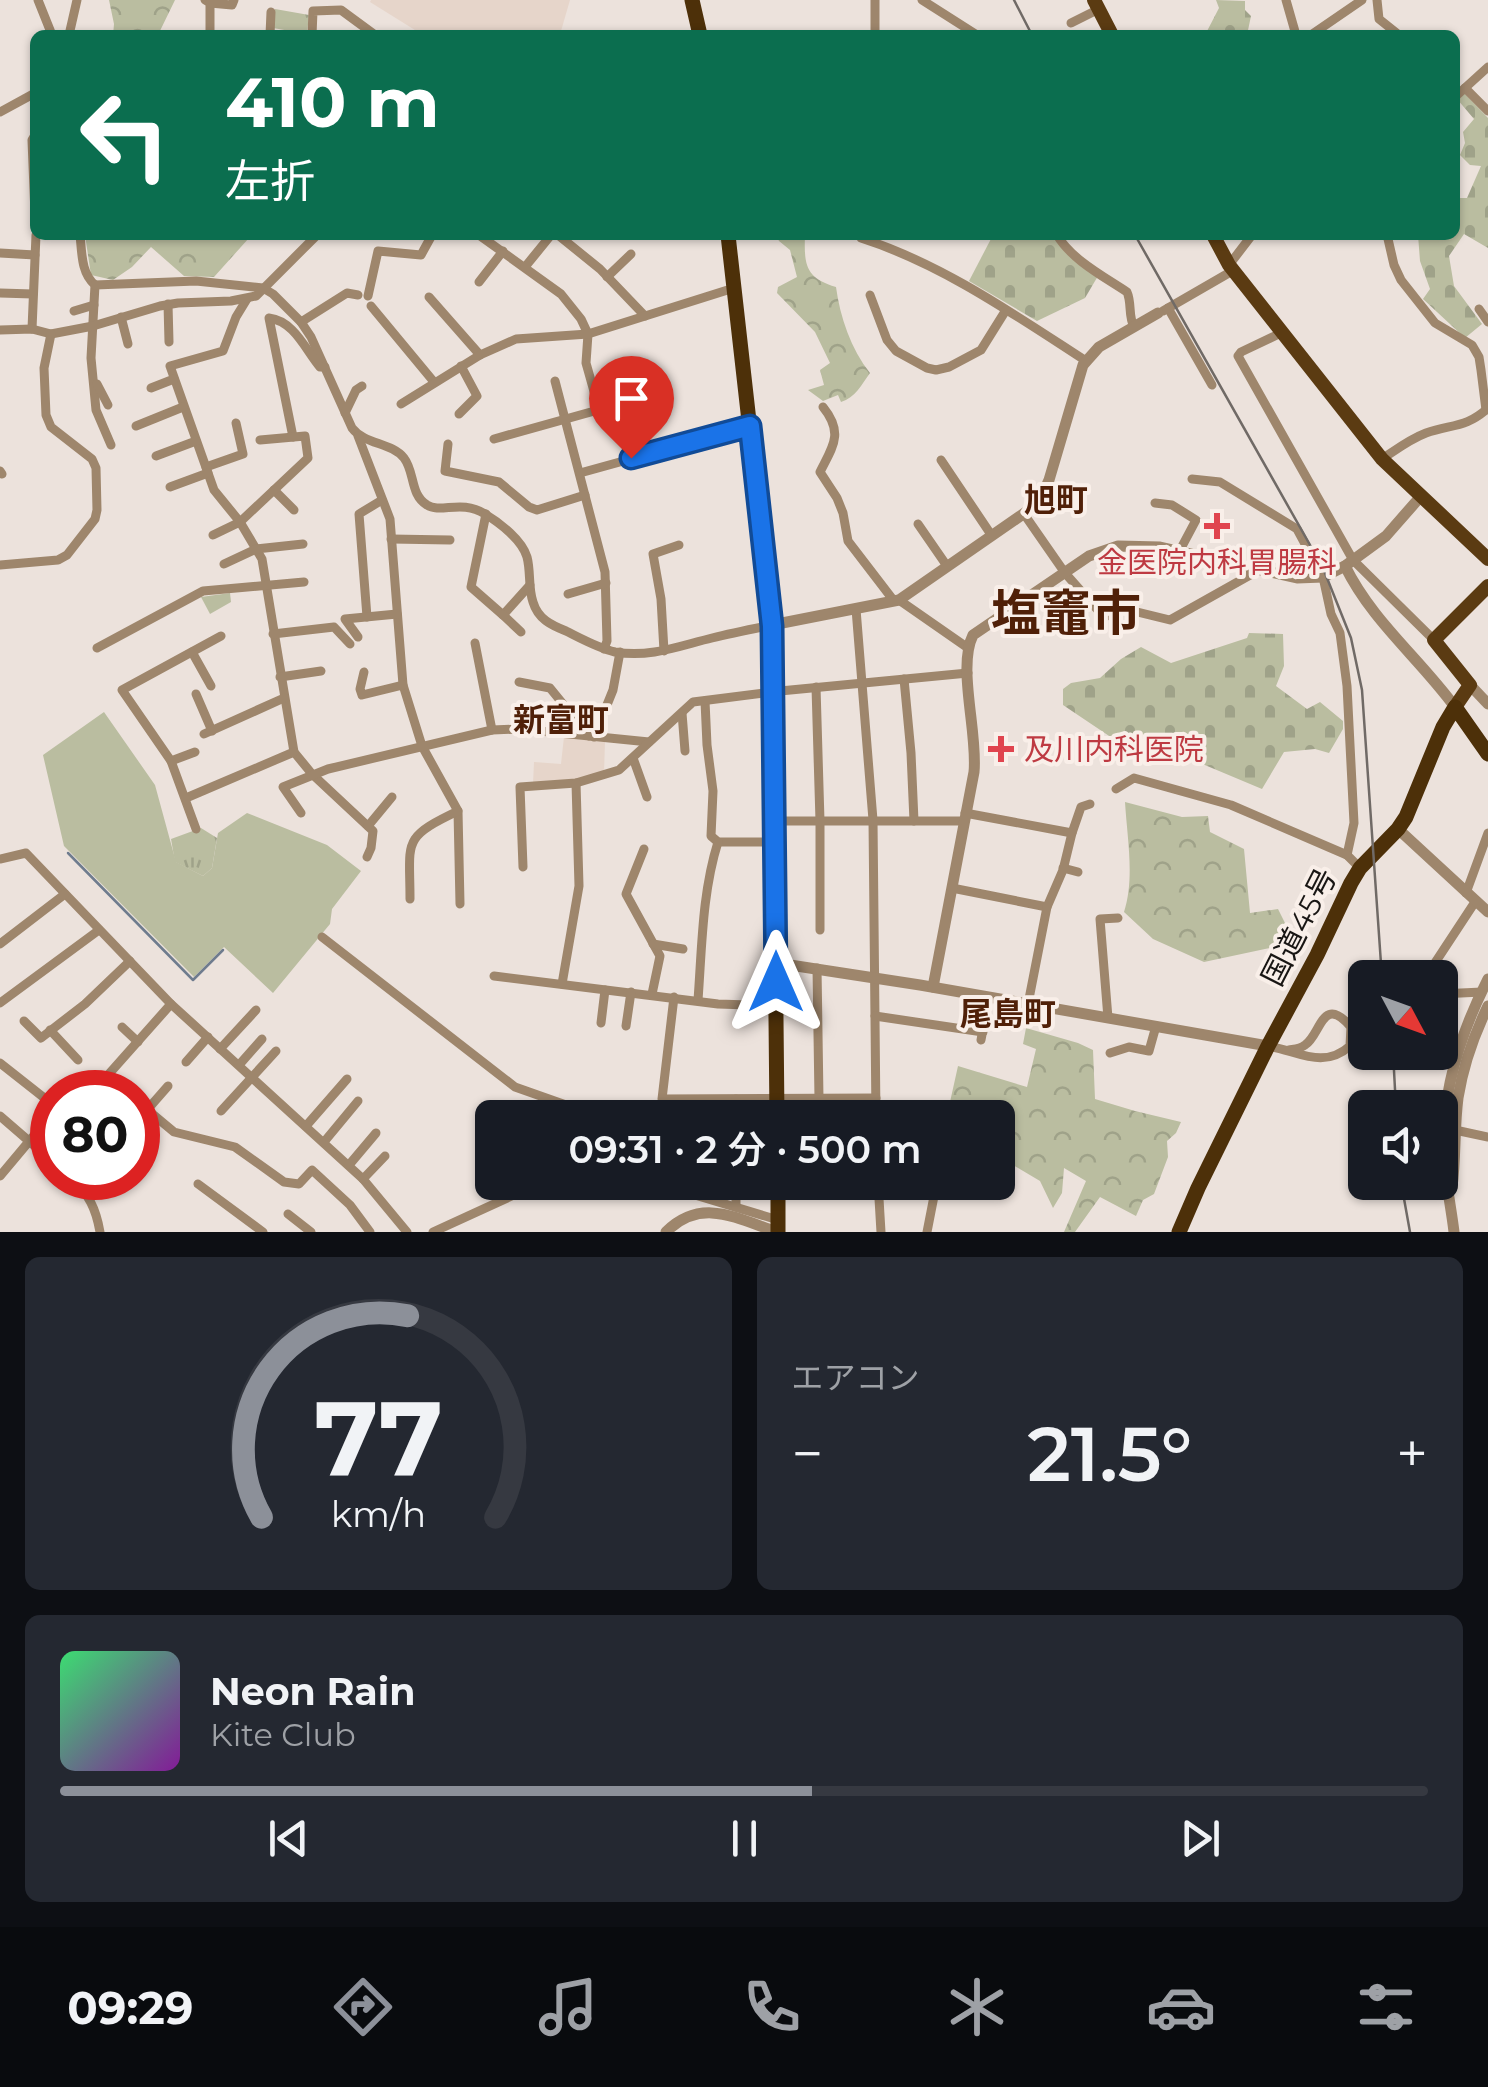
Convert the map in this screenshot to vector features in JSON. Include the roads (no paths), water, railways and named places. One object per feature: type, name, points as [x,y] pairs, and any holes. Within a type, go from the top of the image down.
[{"type":"highway","points":[[692,0],[699,30]]},
{"type":"highway","points":[[729,240],[772,626],[777,1100]]},
{"type":"highway","points":[[1455,707],[1488,754]]},
{"type":"highway","name":"国道45号","points":[[1179,1232],[1342,900],[1360,868],[1406,817],[1455,707]]},
{"type":"highway","points":[[778,1200],[778,1228]]},
{"type":"main road","points":[[1100,4],[1110,30]]},
{"type":"main road","points":[[1216,240],[1382,459],[1488,559]]},
{"type":"main road","points":[[1455,707],[1470,685],[1434,640],[1488,586]]},
{"type":"street","points":[[38,0],[50,30]]},
{"type":"street","points":[[70,30],[77,0]]},
{"type":"street","points":[[210,30],[208,1],[232,5],[234,0]]},
{"type":"street","points":[[875,0],[875,30]]},
{"type":"street","points":[[922,0],[969,30]]},
{"type":"street","points":[[1286,0],[1295,30]]},
{"type":"street","points":[[1318,30],[1361,0]]},
{"type":"street","points":[[1376,0],[1379,19],[1393,30]]},
{"type":"street","points":[[1072,23],[1100,4]]},
{"type":"street","points":[[312,30],[313,10],[341,10],[368,30]]},
{"type":"street","points":[[270,30],[271,12]]},
{"type":"street","points":[[1460,90],[1488,67]]},
{"type":"street","points":[[1460,93],[1488,111]]},
{"type":"street","points":[[0,112],[30,96]]},
{"type":"street","points":[[32,328],[36,240]]},
{"type":"street","points":[[81,240],[84,267],[95,286],[90,358],[96,410],[111,445]]},
{"type":"street","points":[[0,330],[32,328],[51,334],[168,304],[247,299],[256,296],[311,240]]},
{"type":"street","points":[[366,299],[378,251],[422,254],[429,240]]},
{"type":"street","points":[[486,240],[562,294],[581,320],[588,334],[586,363],[600,410]]},
{"type":"street","points":[[525,266],[550,240]]},
{"type":"street","points":[[561,240],[607,277],[644,316]]},
{"type":"street","points":[[867,240],[894,249],[1006,310],[1086,360]]},
{"type":"street","points":[[1061,240],[1081,261],[1126,292],[1134,328]]},
{"type":"street","points":[[358,436],[405,459],[416,491],[426,505],[462,505],[486,514],[526,554],[535,609],[542,618],[604,649],[650,654],[856,610],[896,600],[1043,498],[1086,360],[1099,347],[1233,264],[1249,240]]},
{"type":"street","points":[[1382,459],[1424,434],[1458,426],[1487,409],[1479,357],[1472,346],[1435,323],[1401,280],[1388,240]]},
{"type":"street","points":[[480,282],[502,251]]},
{"type":"street","points":[[0,253],[34,255]]},
{"type":"street","points":[[607,277],[630,254]]},
{"type":"street","points":[[95,286],[196,282],[263,288],[302,322],[358,436],[390,519],[403,684],[422,746],[458,811],[460,904]]},
{"type":"street","points":[[401,404],[480,355],[516,339],[588,334],[734,288]]},
{"type":"street","points":[[0,293],[33,294]]},
{"type":"street","points":[[302,322],[347,293],[366,299],[434,382]]},
{"type":"street","points":[[870,295],[896,351],[936,370],[981,350],[1006,310]]},
{"type":"street","points":[[438,308],[447,296]]},
{"type":"street","points":[[429,298],[480,355]]},
{"type":"street","points":[[247,299],[223,351],[170,366],[214,490],[240,522],[262,559],[294,752],[373,831],[367,857]]},
{"type":"street","points":[[168,304],[169,342]]},
{"type":"street","points":[[74,311],[94,306]]},
{"type":"street","points":[[1479,309],[1488,322]]},
{"type":"street","points":[[1163,310],[1212,385]]},
{"type":"street","points":[[121,317],[128,344]]},
{"type":"street","points":[[293,437],[269,318],[285,322],[320,368],[325,367]]},
{"type":"street","points":[[1284,332],[1238,356],[1349,563],[1365,601],[1455,707]]},
{"type":"street","points":[[0,565],[58,560],[77,545],[97,510],[96,468],[92,459],[50,426],[46,414],[44,368],[51,334]]},
{"type":"street","points":[[459,414],[478,396],[461,366]]},
{"type":"street","points":[[94,377],[108,405]]},
{"type":"street","points":[[151,388],[174,379]]},
{"type":"street","points":[[556,382],[606,583],[604,649]]},
{"type":"street","points":[[345,414],[356,390],[362,386]]},
{"type":"street","points":[[494,439],[641,398]]},
{"type":"street","points":[[823,407],[833,419],[836,438],[820,472],[837,498],[848,541],[896,600],[968,648]]},
{"type":"street","points":[[136,426],[184,408]]},
{"type":"street","points":[[170,487],[243,454],[236,423]]},
{"type":"street","points":[[580,473],[750,426]]},
{"type":"street","points":[[213,535],[240,522],[308,458],[305,436],[260,440]]},
{"type":"street","points":[[156,456],[196,441]]},
{"type":"street","points":[[448,444],[445,471],[500,482],[536,510],[585,495]]},
{"type":"street","points":[[941,460],[992,536]]},
{"type":"street","points":[[1192,479],[1220,482],[1296,529],[1324,577],[1331,614],[1340,633],[1348,686],[1354,823],[1347,855]]},
{"type":"street","points":[[274,490],[294,510]]},
{"type":"street","points":[[933,987],[974,772],[968,673],[970,639],[1090,556],[1118,546],[1160,547],[1296,578],[1324,577],[1386,536],[1421,496]]},
{"type":"street","points":[[368,617],[359,514],[382,500]]},
{"type":"street","points":[[1155,503],[1172,505],[1196,520],[1179,552]]},
{"type":"street","points":[[486,514],[471,588],[521,632]]},
{"type":"street","points":[[1024,514],[1064,573],[1104,617],[1125,610],[1170,620],[1259,570]]},
{"type":"street","points":[[918,524],[948,566]]},
{"type":"street","points":[[391,539],[450,540]]},
{"type":"street","points":[[224,564],[256,549],[302,544]]},
{"type":"street","points":[[664,651],[661,599],[652,549],[679,544]]},
{"type":"street","points":[[1349,563],[1434,640]]},
{"type":"street","points":[[97,648],[203,592],[304,582]]},
{"type":"street","points":[[568,594],[606,583]]},
{"type":"street","points":[[503,615],[530,585]]},
{"type":"street","points":[[674,998],[662,1099],[876,1098],[873,820],[856,610]]},
{"type":"street","points":[[273,634],[334,627],[354,640],[345,619],[398,614]]},
{"type":"street","points":[[196,829],[171,761],[122,690],[221,636]]},
{"type":"street","points":[[476,643],[492,730]]},
{"type":"street","points":[[192,652],[211,686]]},
{"type":"street","points":[[591,736],[613,690],[620,652]]},
{"type":"street","points":[[280,678],[321,670]]},
{"type":"street","points":[[364,672],[362,695],[403,684]]},
{"type":"street","points":[[523,867],[520,787],[576,783],[619,770],[693,702],[968,673]]},
{"type":"street","points":[[904,679],[914,820]]},
{"type":"street","points":[[519,682],[550,688],[591,736]]},
{"type":"street","points":[[1470,685],[1488,704]]},
{"type":"street","points":[[816,687],[820,930]]},
{"type":"street","points":[[196,694],[208,732],[284,698]]},
{"type":"street","points":[[706,701],[713,791],[711,836],[718,842],[776,842]]},
{"type":"street","points":[[682,713],[685,751]]},
{"type":"street","points":[[301,813],[283,787],[312,774],[492,730],[649,742]]},
{"type":"street","points":[[171,761],[194,752]]},
{"type":"street","points":[[186,798],[294,752]]},
{"type":"street","points":[[632,758],[648,797]]},
{"type":"street","points":[[1116,789],[1134,778],[1230,805],[1347,855],[1360,868]]},
{"type":"street","points":[[562,984],[579,886],[576,783]]},
{"type":"street","points":[[368,826],[392,797]]},
{"type":"street","points":[[1028,1004],[1047,907],[1064,868],[1081,807],[1090,804]]},
{"type":"street","points":[[410,899],[410,844],[425,826],[458,811]]},
{"type":"street","points":[[776,821],[965,817],[1072,834]]},
{"type":"street","points":[[1398,828],[1488,912]]},
{"type":"street","points":[[1436,960],[1470,897],[1488,833]]},
{"type":"street","points":[[698,1000],[706,892],[718,842]]},
{"type":"street","points":[[644,849],[626,894],[660,956],[652,994]]},
{"type":"street","points":[[0,859],[26,853],[171,1004],[363,1178],[408,1232]]},
{"type":"street","points":[[1064,868],[1078,872]]},
{"type":"street","points":[[952,888],[1047,907]]},
{"type":"street","points":[[0,944],[65,894]]},
{"type":"street","points":[[1108,1018],[1100,919],[1118,918]]},
{"type":"street","points":[[0,1003],[99,930]]},
{"type":"street","points":[[322,937],[516,1087],[552,1100]]},
{"type":"street","points":[[653,944],[683,949]]},
{"type":"street","points":[[24,1022],[41,1038],[130,962]]},
{"type":"street","points":[[777,963],[1289,1050],[1302,1048],[1310,1041],[1326,1016],[1336,1015],[1351,1026],[1350,1046],[1338,1057],[1295,1055],[1289,1050]]},
{"type":"street","points":[[817,968],[819,1099]]},
{"type":"street","points":[[494,976],[735,1006],[777,1006]]},
{"type":"street","points":[[1458,991],[1485,986]]},
{"type":"street","points":[[1454,1232],[1444,1156],[1448,1088],[1456,1054],[1485,986]]},
{"type":"street","points":[[601,1023],[605,990]]},
{"type":"street","points":[[626,1026],[631,992]]},
{"type":"street","points":[[875,1016],[982,1036],[989,997]]},
{"type":"street","points":[[113,1070],[171,1004]]},
{"type":"street","points":[[1458,1106],[1461,1082],[1488,1006]]},
{"type":"street","points":[[220,1048],[256,1010]]},
{"type":"street","points":[[1110,1053],[1129,1047],[1150,1051],[1156,1026]]},
{"type":"street","points":[[122,1027],[138,1042]]},
{"type":"street","points":[[50,1030],[78,1060]]},
{"type":"street","points":[[186,1062],[208,1038]]},
{"type":"street","points":[[238,1065],[262,1039]]},
{"type":"street","points":[[221,1111],[276,1051]]},
{"type":"street","points":[[0,1063],[30,1087]]},
{"type":"street","points":[[306,1126],[347,1079]]},
{"type":"street","points":[[160,1095],[168,1086]]},
{"type":"street","points":[[324,1142],[356,1108]]},
{"type":"street","points":[[0,1116],[30,1142],[0,1176]]},
{"type":"street","points":[[160,1121],[174,1132],[235,1147],[284,1182],[300,1184],[312,1170],[350,1205],[370,1232]]},
{"type":"street","points":[[1458,1131],[1488,1137]]},
{"type":"street","points":[[349,1165],[376,1133]]},
{"type":"street","points":[[363,1178],[385,1156]]},
{"type":"street","points":[[198,1184],[263,1232]]},
{"type":"street","points":[[91,1200],[100,1232]]},
{"type":"street","points":[[433,1232],[503,1200]]},
{"type":"street","points":[[712,1200],[778,1228]]},
{"type":"street","points":[[736,1200],[736,1207]]},
{"type":"street","points":[[879,1200],[881,1232]]},
{"type":"street","points":[[926,1232],[933,1200]]},
{"type":"street","points":[[666,1232],[687,1216],[707,1212],[778,1228]]},
{"type":"street","points":[[288,1214],[310,1232]]},
{"type":"waterway","points":[[68,853],[193,980],[223,950]]},
{"type":"railway","points":[[1014,0],[1029,30]]},
{"type":"railway","points":[[1138,240],[1323,568],[1351,638],[1362,690],[1381,960]]},
{"type":"railway","points":[[1394,1070],[1395,1090]]},
{"type":"railway","points":[[1404,1200],[1410,1232]]},
{"type":"place","name":"金医院内科胃腸科","points":[[1217,526]]},
{"type":"place","name":"及川内科医院","points":[[1001,749]]},
{"type":"district","name":"旭町","points":[[1056,499]]},
{"type":"district","name":"塩竈市","points":[[1066,613]]},
{"type":"district","name":"新富町","points":[[561,719]]},
{"type":"district","name":"尾島町","points":[[1008,1013]]}]
